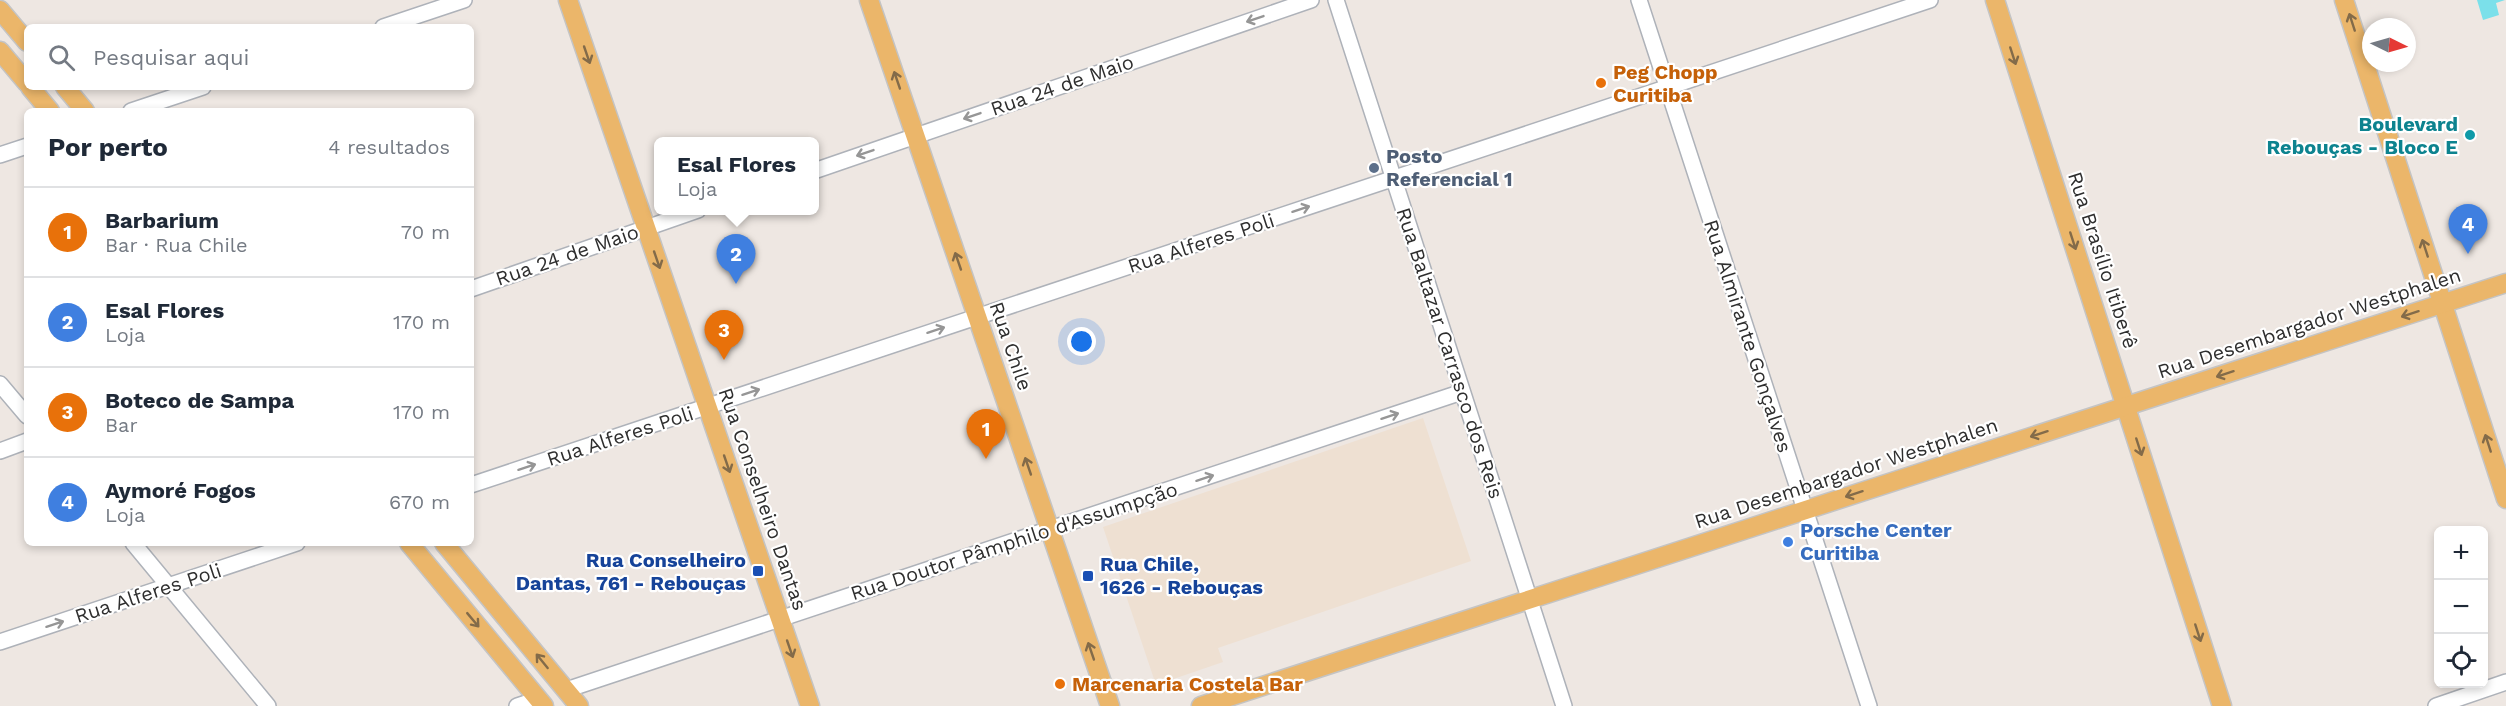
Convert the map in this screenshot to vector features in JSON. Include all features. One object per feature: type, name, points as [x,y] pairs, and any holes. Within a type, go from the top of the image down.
[{"type":"main road","name":"Rua Conselheiro Dantas","points":[[568,0],[810,706]]},
{"type":"main road","name":"Rua Chile","points":[[869,0],[1110,706]]},
{"type":"main road","name":"Rua Brasílio Itiberê","points":[[1995,0],[2222,706]]},
{"type":"main road","points":[[2344,0],[2506,499]]},
{"type":"main road","points":[[0,10],[24,38]]},
{"type":"main road","points":[[0,51],[24,79]]},
{"type":"main road","points":[[32,90],[48,108]]},
{"type":"main road","points":[[68,90],[82,108]]},
{"type":"main road","name":"Rua Desembargador Westphalen","points":[[1201,706],[2506,283]]},
{"type":"main road","points":[[412,546],[541,702]]},
{"type":"main road","points":[[446,546],[579,706]]},
{"type":"main road","points":[[455,598],[477,583]]},
{"type":"street","points":[[392,24],[464,0]]},
{"type":"street","name":"Rua 24 de Maio","points":[[819,169],[1311,0]]},
{"type":"street","name":"Rua Baltazar Carrasco dos Reis","points":[[1336,0],[1564,706]]},
{"type":"street","name":"Rua Almirante Gonçalves","points":[[1640,0],[1869,706]]},
{"type":"street","name":"Rua Alferes Poli","points":[[474,484],[1930,0]]},
{"type":"street","points":[[140,108],[194,90]]},
{"type":"street","points":[[0,155],[24,147]]},
{"type":"street","name":"Rua 24 de Maio","points":[[474,288],[684,215]]},
{"type":"street","points":[[0,384],[24,412]]},
{"type":"street","name":"Rua Doutor Pâmphilo d'Assumpção","points":[[566,690],[1462,392]]},
{"type":"street","points":[[0,451],[24,442]]},
{"type":"street","points":[[136,546],[268,706]]},
{"type":"street","name":"Rua Alferes Poli","points":[[0,642],[288,546]]},
{"type":"street","points":[[2436,706],[2506,682]]},
{"type":"street","points":[[517,706],[541,702]]},
{"type":"shaded area","points":[[1423,418],[1471,561],[1218,648],[1223,662],[1156,685],[1103,527]]},
{"type":"water","points":[[2477,0],[2505,0],[2496,3],[2499,15],[2483,20]]},
{"type":"place","name":"Peg Chopp Curitiba","points":[[1601,83]]},
{"type":"place","name":"Boulevard Rebouças - Bloco E","points":[[2470,135]]},
{"type":"place","name":"Posto Referencial 1","points":[[1374,168]]},
{"type":"place","name":"Aymoré Fogos","points":[[2468,254]]},
{"type":"place","name":"Esal Flores","points":[[736,284]]},
{"type":"place","name":"Boteco de Sampa","points":[[724,360]]},
{"type":"place","name":"Barbarium","points":[[986,459]]},
{"type":"place","name":"Porsche Center Curitiba","points":[[1788,542]]},
{"type":"place","name":"Rua Conselheiro Dantas, 761 - Rebouças","points":[[758,571]]},
{"type":"place","name":"Rua Chile, 1626 - Rebouças","points":[[1088,576]]},
{"type":"place","name":"Marcenaria Costela Bar","points":[[1060,684]]}]
